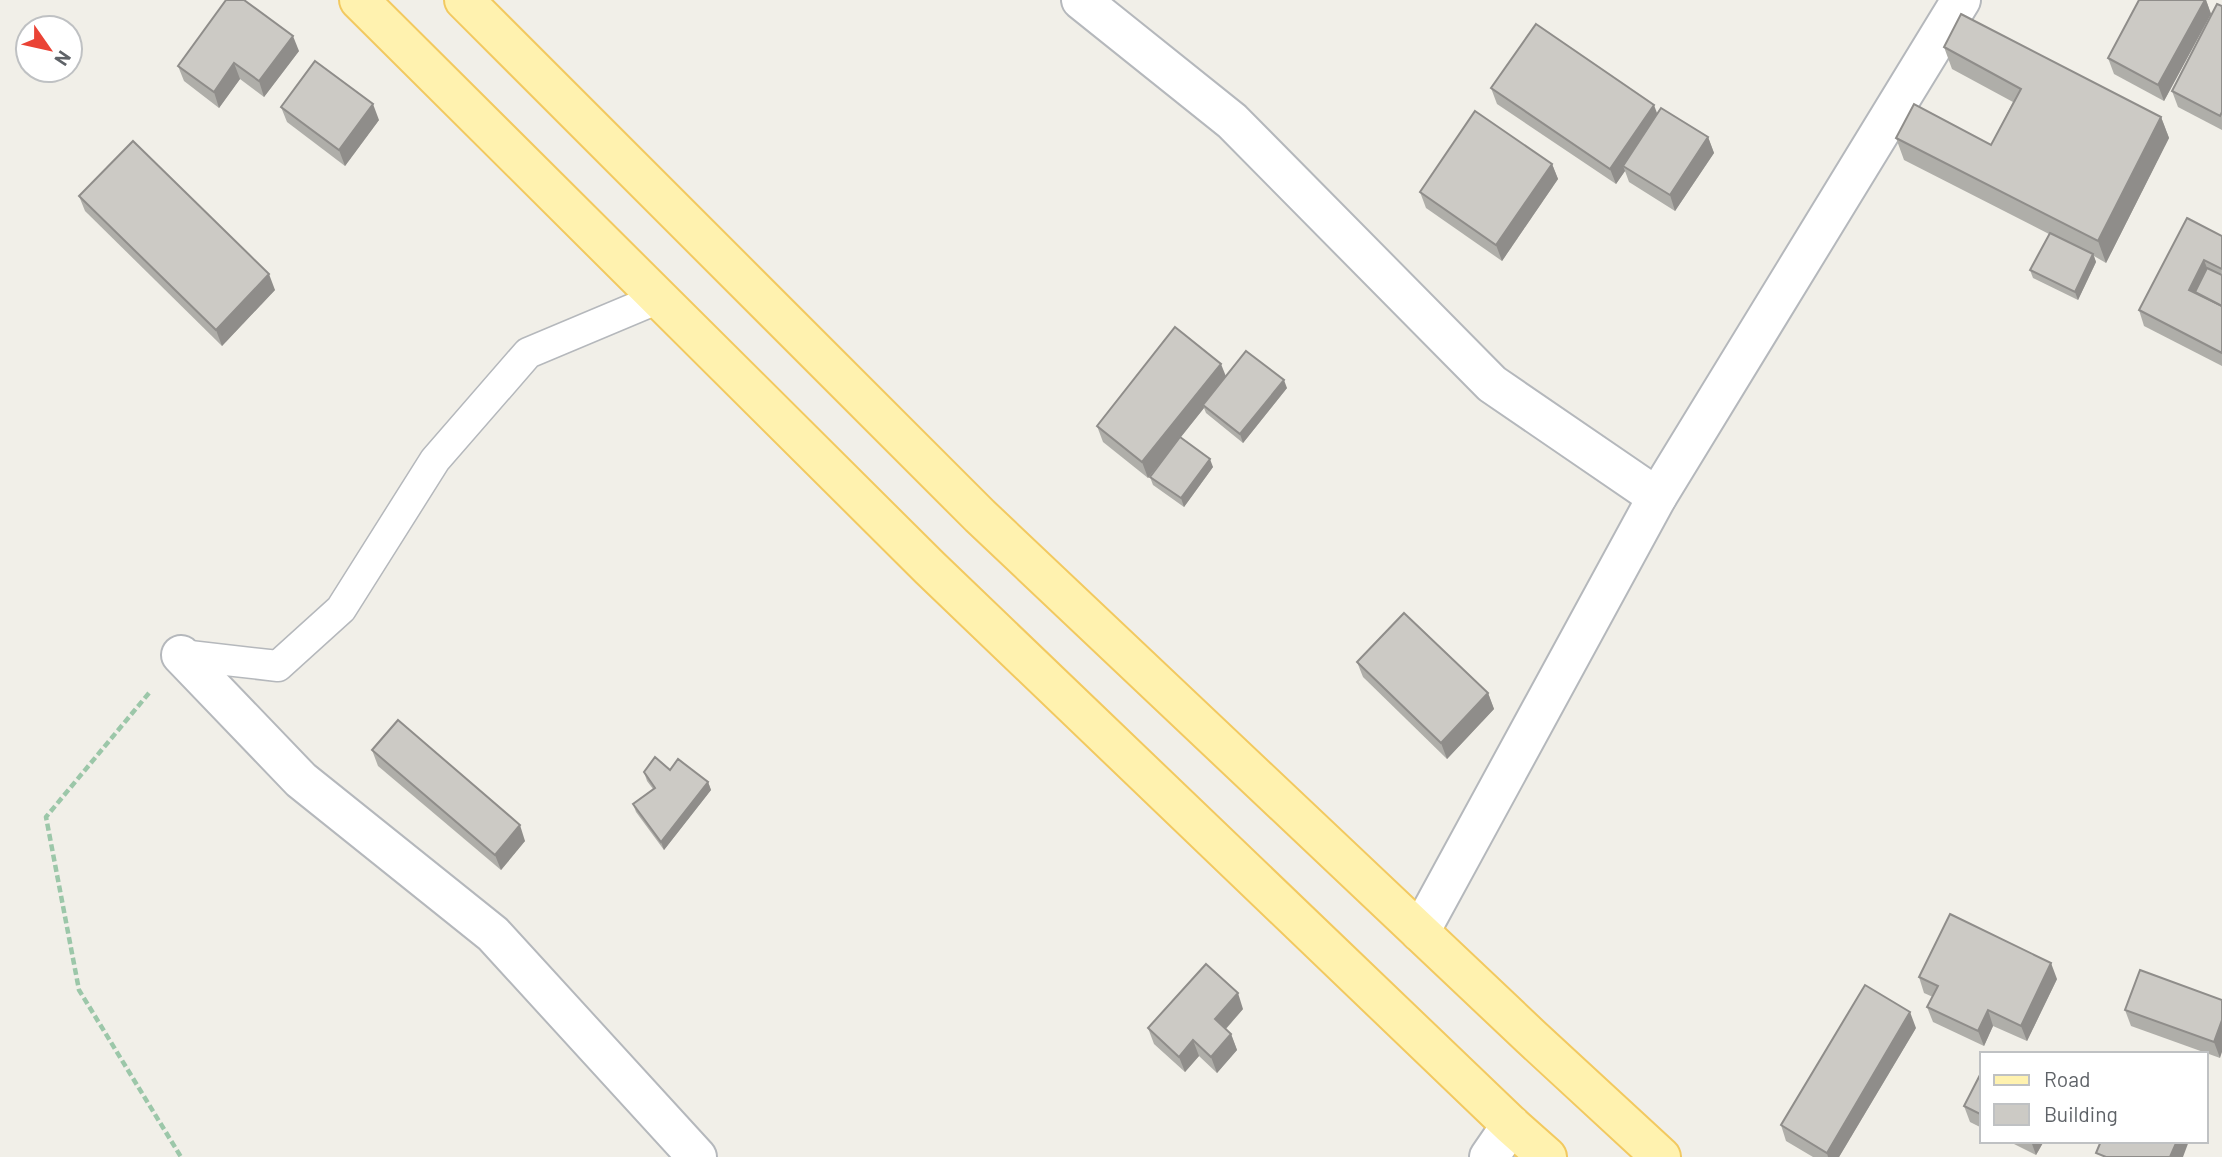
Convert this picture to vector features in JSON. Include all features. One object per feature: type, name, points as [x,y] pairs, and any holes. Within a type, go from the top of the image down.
[{"type":"main road","points":[[359,0],[930,568],[1547,1157]]},
{"type":"main road","points":[[464,0],[980,516],[1661,1157]]},
{"type":"street","points":[[1081,0],[1232,121],[1492,384],[1657,496]]},
{"type":"street","points":[[1420,932],[1657,496],[1961,0]]},
{"type":"street","points":[[181,654],[301,780],[493,934],[697,1157]]},
{"type":"street","points":[[1489,1157],[1511,1125]]},
{"type":"lane","points":[[181,654],[278,666],[341,610],[435,460],[528,353],[659,298]]},
{"type":"path","points":[[181,654],[46,817],[79,990],[181,1157]]},
{"type":"building","points":[[226,0],[244,0],[293,36],[259,81],[234,63],[214,92],[178,66]]},
{"type":"building","points":[[2139,0],[2205,0],[2158,85],[2108,58]]},
{"type":"building","points":[[2217,4],[2222,6],[2220,116],[2172,91]]},
{"type":"building","points":[[1961,14],[2161,117],[2098,241],[1896,138],[1914,104],[1991,145],[2021,89],[1944,47]]},
{"type":"building","points":[[1536,24],[1654,105],[1610,169],[1491,88]]},
{"type":"building","points":[[315,61],[373,104],[339,150],[281,107]]},
{"type":"building","points":[[1661,108],[1708,137],[1670,195],[1623,166]]},
{"type":"building","points":[[1475,111],[1552,164],[1496,245],[1420,192]]},
{"type":"building","points":[[133,141],[269,274],[216,330],[79,196]]},
{"type":"building","points":[[2187,218],[2222,236],[2222,269],[2204,260],[2189,290],[2222,306],[2222,353],[2139,310]]},
{"type":"building","points":[[2050,233],[2093,254],[2075,292],[2030,270]]},
{"type":"building","points":[[2207,268],[2222,275],[2222,306],[2195,292]]},
{"type":"building","points":[[1175,327],[1221,364],[1142,462],[1097,426]]},
{"type":"building","points":[[1246,351],[1284,380],[1240,434],[1203,405]]},
{"type":"building","points":[[1180,437],[1210,459],[1181,498],[1150,477]]},
{"type":"building","points":[[1404,613],[1488,693],[1441,743],[1357,662]]},
{"type":"building","points":[[398,720],[520,825],[495,855],[372,750]]},
{"type":"building","points":[[655,757],[670,770],[678,759],[708,782],[661,842],[633,804],[655,788],[644,772]]},
{"type":"building","points":[[1950,914],[2051,963],[2021,1026],[1988,1010],[1978,1031],[1927,1007],[1938,986],[1919,977]]},
{"type":"building","points":[[1206,964],[1238,993],[1215,1019],[1231,1034],[1211,1057],[1193,1040],[1179,1057],[1148,1028]]},
{"type":"building","points":[[2140,970],[2222,1000],[2222,1020],[2214,1042],[2125,1010]]},
{"type":"building","points":[[1865,985],[1910,1012],[1827,1153],[1781,1125]]},
{"type":"building","points":[[1980,1075],[1980,1114],[1964,1106]]},
{"type":"building","points":[[2100,1143],[2176,1143],[2170,1157],[2106,1157],[2096,1153]]}]
